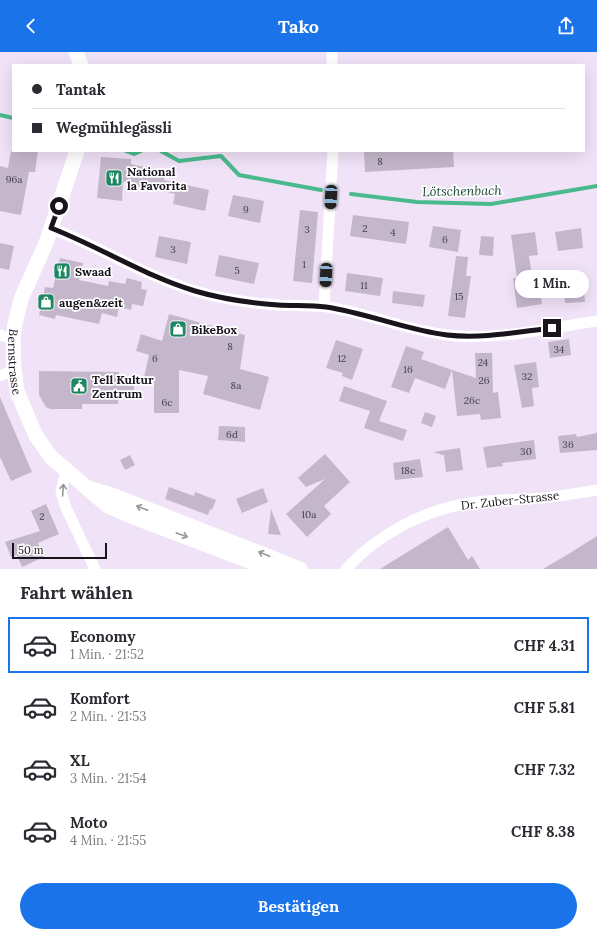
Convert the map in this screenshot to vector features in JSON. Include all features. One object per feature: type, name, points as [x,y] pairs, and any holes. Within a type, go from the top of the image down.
[{"type":"main road","points":[[76,52],[81,64]]},
{"type":"main road","name":"Bernstrasse","points":[[77,152],[51,228],[6,337],[21,403],[36,436],[51,457],[66,472],[108,506],[270,569]]},
{"type":"main road","name":"Bernstrasse","points":[[86,487],[117,496],[300,569]]},
{"type":"street","points":[[332,52],[332,64]]},
{"type":"street","points":[[324,306],[333,152]]},
{"type":"street","points":[[51,228],[83,241],[147,272],[194,290],[220,297],[253,303],[324,306],[356,312],[410,328],[460,336],[493,336],[597,321]]},
{"type":"street","points":[[0,376],[14,370]]},
{"type":"street","points":[[66,472],[61,492],[66,508],[96,569]]},
{"type":"street","name":"Dr. Zuber-Strasse","points":[[346,569],[377,542],[421,516],[437,510],[470,503],[543,498],[597,490]]},
{"type":"building","points":[[11,151],[38,152],[35,172],[29,172],[21,215],[0,211],[0,166],[8,168]]},
{"type":"building","points":[[364,152],[453,152],[454,167],[365,172]]},
{"type":"building","points":[[101,157],[131,159],[131,164],[166,172],[164,180],[209,190],[205,211],[173,204],[175,194],[123,182],[122,201],[97,198]]},
{"type":"building","points":[[233,195],[264,201],[260,223],[228,216]]},
{"type":"building","points":[[300,210],[318,212],[312,283],[293,281]]},
{"type":"building","points":[[353,215],[409,222],[406,244],[350,236]]},
{"type":"building","points":[[433,226],[461,230],[458,252],[429,247]]},
{"type":"building","points":[[581,228],[583,248],[558,251],[555,232]]},
{"type":"building","points":[[535,232],[538,255],[529,256],[532,276],[538,275],[542,304],[517,308],[513,278],[517,278],[511,235]]},
{"type":"building","points":[[159,236],[191,242],[187,264],[155,257]]},
{"type":"building","points":[[481,236],[494,237],[493,256],[479,255]]},
{"type":"building","points":[[0,243],[14,246],[9,270],[0,268]]},
{"type":"building","points":[[219,255],[259,263],[254,284],[215,276]]},
{"type":"building","points":[[456,256],[468,257],[466,276],[471,276],[465,318],[448,316]]},
{"type":"building","points":[[60,258],[83,263],[79,280],[108,286],[109,281],[125,284],[127,278],[142,282],[141,289],[147,290],[143,306],[132,304],[131,310],[119,307],[117,317],[102,313],[99,324],[56,315],[55,319],[39,315],[45,287],[53,288]]},
{"type":"building","points":[[582,271],[585,302],[565,303],[562,273]]},
{"type":"building","points":[[347,273],[383,278],[380,296],[345,291]]},
{"type":"building","points":[[393,291],[425,295],[423,307],[392,303]]},
{"type":"building","points":[[169,314],[245,335],[240,369],[269,377],[260,410],[203,394],[208,376],[179,370],[179,413],[154,413],[154,380],[144,377],[149,355],[136,351],[141,334],[162,341]]},
{"type":"building","points":[[569,339],[571,355],[550,358],[548,342]]},
{"type":"building","points":[[336,340],[363,349],[352,380],[342,376],[343,373],[326,368]]},
{"type":"building","points":[[406,346],[424,352],[421,359],[452,370],[445,389],[415,378],[409,393],[391,387]]},
{"type":"building","points":[[475,353],[492,353],[493,393],[498,392],[501,418],[481,420],[480,414],[457,416],[452,370],[476,378]]},
{"type":"building","points":[[536,362],[539,387],[532,388],[534,406],[522,408],[514,365]]},
{"type":"building","name":"Tell Kultur Zentrum","points":[[39,371],[119,372],[119,378],[134,378],[134,391],[119,392],[118,404],[82,404],[82,409],[50,409],[46,407],[39,395]]},
{"type":"building","points":[[344,386],[387,401],[379,421],[407,430],[403,441],[364,428],[370,411],[339,401]]},
{"type":"building","points":[[0,397],[32,472],[11,481],[0,457]]},
{"type":"building","points":[[425,412],[436,416],[432,427],[421,423]]},
{"type":"building","points":[[219,426],[245,427],[245,442],[218,440]]},
{"type":"building","points":[[597,433],[597,450],[560,453],[558,436],[576,434],[577,437]]},
{"type":"building","points":[[534,440],[536,459],[502,463],[503,466],[487,468],[483,447]]},
{"type":"building","points":[[460,448],[463,470],[446,472],[444,456],[446,456],[433,452]]},
{"type":"building","points":[[325,454],[350,482],[324,506],[331,514],[307,537],[286,514],[325,479],[306,487],[298,478]]},
{"type":"building","points":[[130,455],[135,465],[125,470],[120,460]]},
{"type":"building","points":[[420,459],[423,477],[395,480],[393,463]]},
{"type":"building","points":[[169,487],[194,496],[195,492],[216,500],[212,510],[210,509],[208,515],[165,499]]},
{"type":"building","points":[[263,488],[268,502],[242,513],[236,499]]},
{"type":"building","points":[[46,504],[59,534],[38,543],[44,557],[22,567],[17,555],[11,557],[5,542],[40,531],[31,511]]},
{"type":"building","points":[[271,509],[281,535],[268,534]]},
{"type":"building","points":[[448,527],[468,560],[472,556],[480,569],[380,569]]},
{"type":"building","points":[[597,536],[597,569],[543,569],[570,553]]},
{"type":"waterway","name":"Lötschenbach","points":[[0,115],[12,118]]},
{"type":"waterway","name":"Lötschenbach","points":[[129,152],[134,154],[139,152]]},
{"type":"waterway","name":"Lötschenbach","points":[[163,152],[179,161],[221,156],[239,175],[321,190]]},
{"type":"waterway","name":"Lötschenbach","points":[[351,194],[417,202],[491,204],[597,186]]},
{"type":"place","name":"National la Favorita","points":[[114,178]]},
{"type":"place","name":"Swaad","points":[[62,271]]},
{"type":"place","name":"augen&zeit","points":[[46,302]]},
{"type":"place","name":"BikeBox","points":[[178,329]]},
{"type":"place","name":"Tell Kultur Zentrum","points":[[79,386]]},
{"type":"route","points":[[59,206],[51,228],[83,241],[147,272],[194,290],[220,297],[253,303],[324,306],[349,310],[410,328],[446,335],[474,337],[493,336],[552,328]]}]
